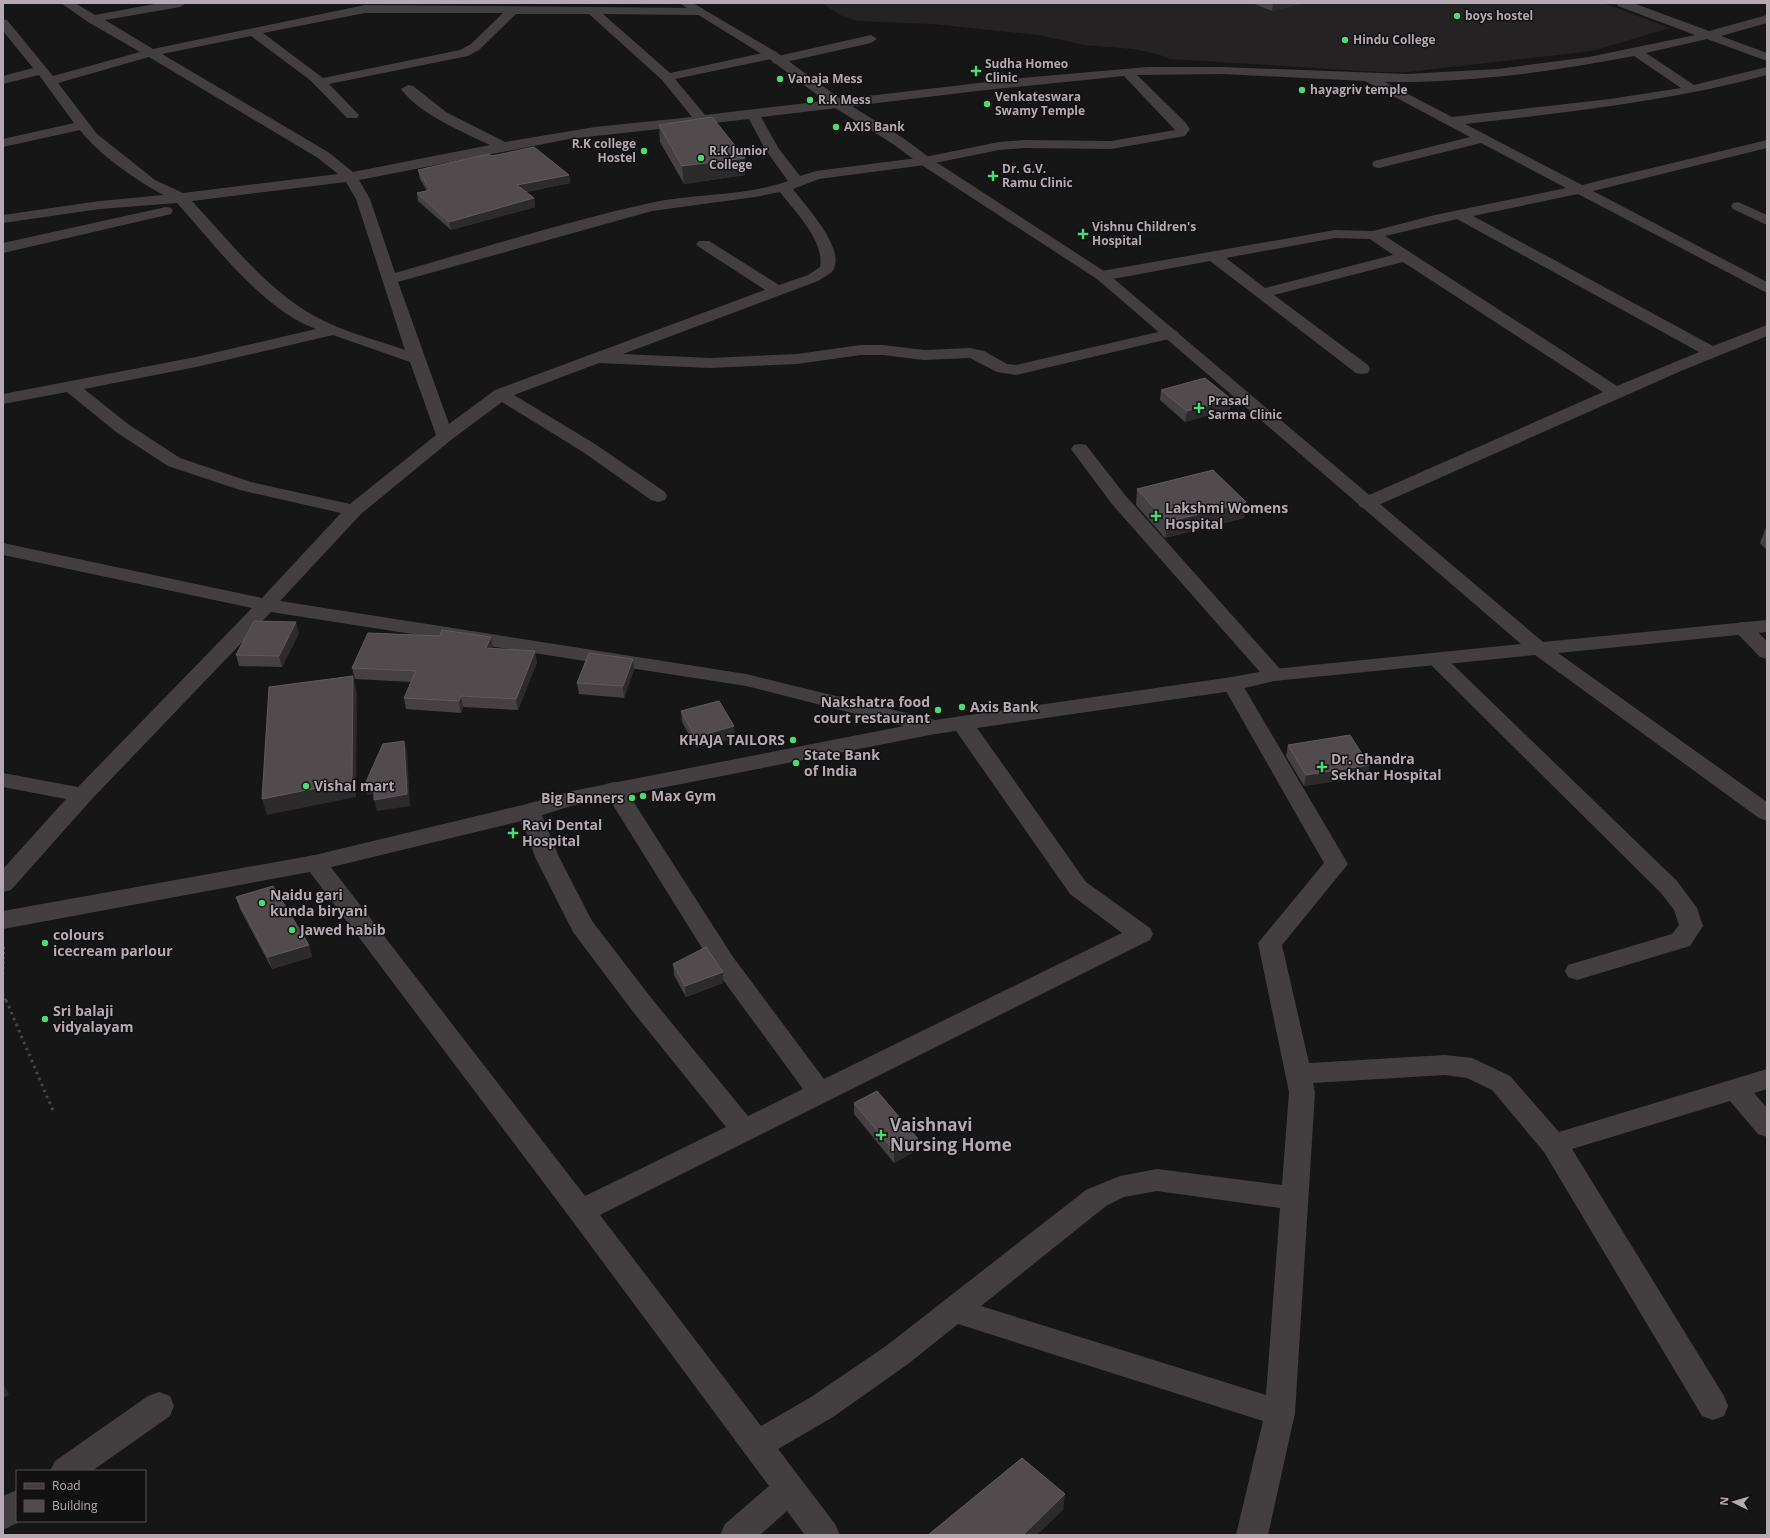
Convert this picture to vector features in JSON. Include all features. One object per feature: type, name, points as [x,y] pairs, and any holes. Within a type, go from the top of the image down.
[{"type":"street","points":[[67,3],[323,155],[350,177],[363,199],[389,280],[445,436]]},
{"type":"street","points":[[92,19],[180,3]]},
{"type":"street","points":[[347,3],[365,9]]},
{"type":"street","points":[[1622,3],[1767,57]]},
{"type":"street","points":[[50,81],[149,53],[365,9],[594,12],[691,7],[774,57],[837,104],[898,141],[925,161],[1102,276],[1538,648],[1767,813]]},
{"type":"street","points":[[321,82],[464,53],[475,47],[512,10]]},
{"type":"street","points":[[594,12],[667,77],[701,119]]},
{"type":"street","points":[[3,248],[184,202],[350,177],[505,147],[616,128],[754,114],[1002,84],[1166,69],[1366,77],[1444,77],[1505,72],[1614,57],[1710,36],[1767,20]]},
{"type":"street","points":[[5,27],[50,81],[92,137],[150,183],[184,202],[252,276],[283,304],[317,324],[416,358]]},
{"type":"street","points":[[253,32],[321,82],[352,115]]},
{"type":"street","points":[[667,77],[871,39]]},
{"type":"street","points":[[1636,52],[1691,89]]},
{"type":"street","points":[[3,80],[41,70]]},
{"type":"street","points":[[1451,121],[1577,107],[1691,89],[1736,80],[1767,71]]},
{"type":"street","points":[[389,280],[607,218],[652,207],[755,193],[790,184],[816,175],[925,161],[970,150],[999,146],[1025,144],[1111,145],[1180,133],[1183,129],[1180,125],[1127,72]]},
{"type":"street","points":[[1366,77],[1582,189],[1767,288]]},
{"type":"street","points":[[408,89],[421,102],[446,117],[505,147]]},
{"type":"street","points":[[3,884],[83,795],[266,605],[354,510],[445,436],[501,394],[813,278],[827,269],[828,258],[825,243],[790,184],[782,166],[766,141],[754,114]]},
{"type":"street","points":[[3,143],[82,125]]},
{"type":"street","points":[[1379,164],[1483,138]]},
{"type":"street","points":[[1102,276],[1335,234],[1373,235],[1459,214],[1582,189],[1767,144]]},
{"type":"street","points":[[3,219],[104,205],[184,202]]},
{"type":"street","points":[[1738,206],[1767,221]]},
{"type":"street","points":[[1459,214],[1712,352]]},
{"type":"street","points":[[1373,235],[1616,392]]},
{"type":"street","points":[[704,244],[776,291]]},
{"type":"street","points":[[1213,256],[1362,369]]},
{"type":"street","points":[[1262,293],[1407,256]]},
{"type":"street","points":[[3,398],[196,362],[334,330]]},
{"type":"street","points":[[1367,503],[1616,392],[1767,330]]},
{"type":"street","points":[[596,358],[717,363],[797,359],[861,350],[883,350],[924,355],[970,353],[978,355],[1003,368],[1016,370],[1171,334]]},
{"type":"street","points":[[70,386],[122,428],[174,462],[246,486],[354,510]]},
{"type":"street","points":[[501,394],[589,448],[658,496]]},
{"type":"street","points":[[1080,449],[1118,499],[1274,675]]},
{"type":"street","points":[[3,549],[266,605],[746,680],[935,727]]},
{"type":"street","points":[[4,920],[315,863],[530,811],[572,798],[935,727],[1232,684],[1274,675],[1767,626]]},
{"type":"street","points":[[1742,628],[1767,653]]},
{"type":"street","points":[[1436,659],[1663,882],[1685,908],[1691,926],[1681,940],[1577,971]]},
{"type":"street","points":[[1232,684],[1336,864],[1270,943],[1302,1092],[1280,1413],[1252,1535]]},
{"type":"street","points":[[581,1211],[1141,934],[1078,888],[962,723]]},
{"type":"street","points":[[3,780],[83,795]]},
{"type":"street","points":[[614,789],[724,963],[820,1093]]},
{"type":"street","points":[[530,811],[547,857],[582,926],[643,1006],[744,1130]]},
{"type":"street","points":[[315,863],[581,1211],[824,1535]]},
{"type":"street","points":[[1298,1074],[1445,1065],[1472,1068],[1501,1083],[1554,1144],[1713,1406]]},
{"type":"street","points":[[1554,1144],[1736,1090],[1767,1079]]},
{"type":"street","points":[[1736,1090],[1767,1126]]},
{"type":"street","points":[[756,1446],[828,1403],[897,1355],[1096,1198],[1120,1187],[1157,1180],[1294,1198]]},
{"type":"street","points":[[955,1310],[1280,1413]]},
{"type":"street","points":[[67,1470],[159,1406]]},
{"type":"street","points":[[736,1535],[790,1489]]},
{"type":"street","points":[[3,1515],[16,1506]]},
{"type":"path","points":[[3,974],[4,920]]},
{"type":"path","points":[[3,994],[54,1113]]},
{"type":"shaded area","name":"Hindu College","points":[[822,3],[1603,3],[1670,28],[1592,51],[1408,72],[1381,72],[1170,59],[1157,54],[1133,49],[1084,45],[1038,35],[933,24],[857,21],[840,15]]},
{"type":"building","points":[[712,117],[745,158],[682,166],[659,125]]},
{"type":"building","points":[[534,147],[569,175],[517,185],[534,198],[449,222],[417,193],[430,190],[418,170],[489,154],[492,156]]},
{"type":"building","points":[[1205,378],[1231,399],[1187,411],[1161,390]]},
{"type":"building","points":[[1213,470],[1246,502],[1167,522],[1137,489]]},
{"type":"building","points":[[254,621],[296,622],[279,656],[236,655]]},
{"type":"building","points":[[442,630],[491,637],[486,648],[535,651],[516,699],[461,696],[459,701],[404,698],[416,671],[352,668],[368,633],[440,636]]},
{"type":"building","points":[[589,653],[633,659],[623,686],[577,683]]},
{"type":"building","points":[[353,676],[352,781],[262,799],[269,687]]},
{"type":"building","points":[[719,701],[734,726],[695,737],[681,711]]},
{"type":"building","points":[[1350,735],[1369,765],[1306,775],[1288,745]]},
{"type":"building","points":[[404,741],[407,794],[374,800],[374,782],[365,784],[383,744]]},
{"type":"building","points":[[273,886],[309,945],[268,957],[236,897]]},
{"type":"building","points":[[706,947],[723,972],[685,986],[673,964]]},
{"type":"building","points":[[877,1091],[918,1139],[894,1151],[854,1103]]},
{"type":"building","points":[[1022,1458],[1065,1494],[1023,1535],[928,1535]]},
{"type":"place","name":"boys hostel","points":[[1457,16]]},
{"type":"place","name":"Hindu College","points":[[1345,40]]},
{"type":"place","name":"Sudha Homeo Clinic","points":[[976,71]]},
{"type":"place","name":"Vanaja Mess","points":[[780,79]]},
{"type":"place","name":"hayagriv temple","points":[[1302,90]]},
{"type":"place","name":"R.K Mess","points":[[810,100]]},
{"type":"place","name":"Venkateswara Swamy Temple","points":[[987,104]]},
{"type":"place","name":"AXIS Bank","points":[[836,127]]},
{"type":"place","name":"R.K college Hostel","points":[[644,151]]},
{"type":"place","name":"R.K Junior College","points":[[701,158]]},
{"type":"place","name":"Dr. G.V. Ramu Clinic","points":[[993,176]]},
{"type":"place","name":"Vishnu Children's Hospital","points":[[1083,234]]},
{"type":"place","name":"Prasad Sarma Clinic","points":[[1199,408]]},
{"type":"place","name":"Lakshmi Womens Hospital","points":[[1156,516]]},
{"type":"place","name":"Axis Bank","points":[[962,707]]},
{"type":"place","name":"Nakshatra food court restaurant","points":[[938,710]]},
{"type":"place","name":"KHAJA TAILORS","points":[[793,740]]},
{"type":"place","name":"State Bank of India","points":[[796,763]]},
{"type":"place","name":"Dr. Chandra Sekhar Hospital","points":[[1322,767]]},
{"type":"place","name":"Vishal mart","points":[[306,786]]},
{"type":"place","name":"Max Gym","points":[[643,796]]},
{"type":"place","name":"Big Banners","points":[[632,798]]},
{"type":"place","name":"Ravi Dental Hospital","points":[[513,833]]},
{"type":"place","name":"Naidu gari kunda biryani","points":[[262,903]]},
{"type":"place","name":"Jawed habib","points":[[292,930]]},
{"type":"place","name":"colours icecream parlour","points":[[45,943]]},
{"type":"place","name":"Sri balaji vidyalayam","points":[[45,1019]]},
{"type":"place","name":"Vaishnavi Nursing Home","points":[[881,1135]]}]
